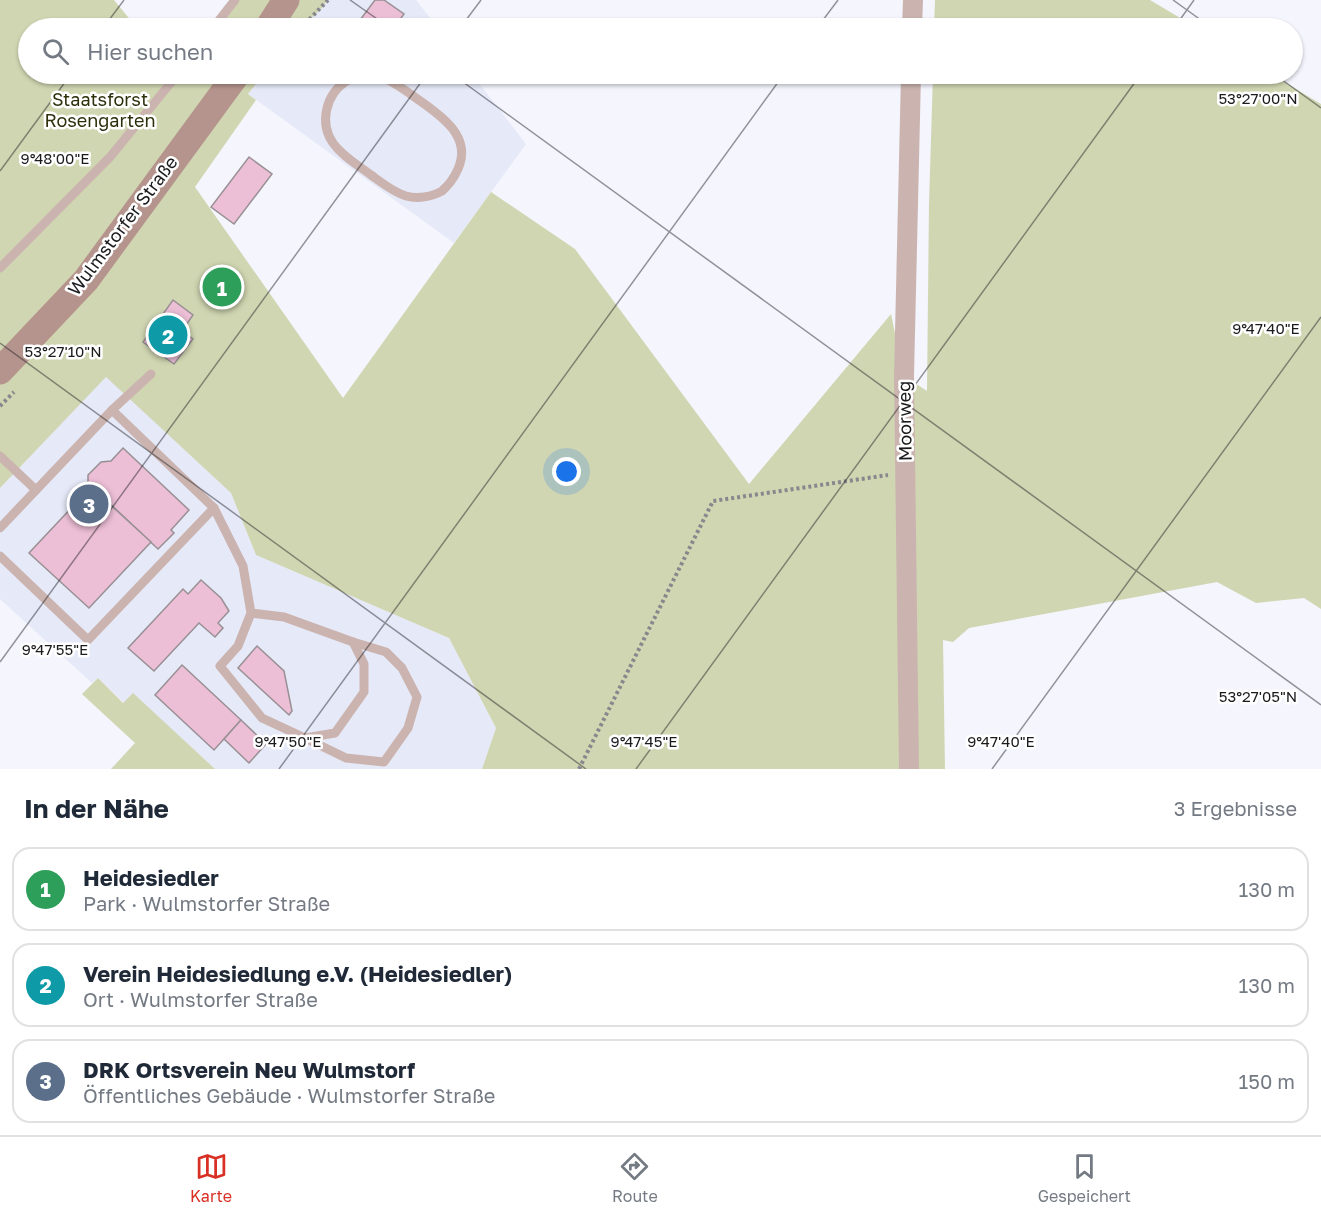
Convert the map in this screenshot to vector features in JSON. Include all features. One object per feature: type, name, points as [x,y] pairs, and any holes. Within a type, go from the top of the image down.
[{"type":"main road","name":"Wulmstorfer Straße","points":[[0,371],[86,280],[230,84]]},
{"type":"street","points":[[912,18],[913,0]]},
{"type":"street","name":"Moorweg","points":[[909,769],[904,376],[911,84]]},
{"type":"lane","points":[[221,18],[235,0]]},
{"type":"lane","points":[[0,268],[110,158],[170,84]]},
{"type":"lane","points":[[339,84],[326,108],[326,125],[332,141],[343,154],[392,190],[407,197],[425,197],[441,191],[453,180],[461,164],[461,146],[455,130],[443,117],[395,84]]},
{"type":"lane","points":[[0,528],[112,410],[151,374]]},
{"type":"lane","points":[[112,410],[214,508],[243,566],[251,613],[238,646],[220,666],[262,718],[346,758],[384,762],[408,728],[417,697],[402,668],[386,652],[284,617],[251,613]]},
{"type":"lane","points":[[0,456],[36,490]]},
{"type":"lane","points":[[0,556],[88,640],[214,508]]},
{"type":"lane","points":[[305,738],[335,733],[364,692],[364,664],[353,642]]},
{"type":"path","points":[[311,18],[327,0]]},
{"type":"path","points":[[579,769],[713,501],[906,472]]},
{"type":"shaded area","points":[[327,0],[416,0],[430,18],[311,18]]},
{"type":"shaded area","points":[[256,84],[480,84],[526,144],[454,243],[248,94]]},
{"type":"shaded area","points":[[106,376],[231,493],[256,555],[449,638],[496,728],[482,769],[215,769],[133,694],[124,703],[98,678],[92,683],[0,599],[0,488]]},
{"type":"green space","name":"Staatsforst Rosengarten","points":[[0,0],[114,0],[129,18],[18,18],[18,84],[256,84],[248,94],[256,100],[195,187],[343,398],[491,192],[575,249],[749,484],[891,314],[904,376],[927,391],[933,84],[1288,84],[1321,104],[1321,609],[1304,598],[1256,603],[1217,582],[969,628],[953,642],[943,640],[945,769],[482,769],[496,728],[449,638],[256,555],[231,493],[106,377],[0,488]]},
{"type":"green space","points":[[235,0],[327,0],[311,18],[221,18]]},
{"type":"green space","points":[[935,0],[1150,0],[1180,18],[934,18]]},
{"type":"green space","points":[[98,678],[123,703],[133,693],[215,769],[111,769],[135,743],[82,694]]},
{"type":"building","points":[[375,0],[384,0],[404,14],[401,18],[362,18]]},
{"type":"building","points":[[249,157],[272,174],[234,224],[211,207]]},
{"type":"building","points":[[173,300],[193,315],[182,331],[193,339],[174,364],[143,342]]},
{"type":"building","points":[[123,448],[189,510],[171,530],[174,533],[158,549],[88,483],[88,475],[101,462],[111,461]]},
{"type":"building","points":[[91,487],[151,542],[89,608],[29,553]]},
{"type":"building","points":[[201,580],[221,598],[229,611],[218,623],[223,628],[215,637],[199,623],[154,671],[128,648],[183,589],[188,594]]},
{"type":"building","points":[[257,646],[284,671],[292,711],[289,715],[238,668]]},
{"type":"building","points":[[182,665],[241,720],[214,750],[155,695]]},
{"type":"building","points":[[241,720],[266,744],[249,763],[224,739]]},
{"type":"place","name":"Heidesiedler","points":[[222,287]]},
{"type":"place","name":"Verein Heidesiedlung e.V. (Heidesiedler)","points":[[168,335]]},
{"type":"place","name":"DRK Ortsverein Neu Wulmstorf","points":[[89,504]]}]
